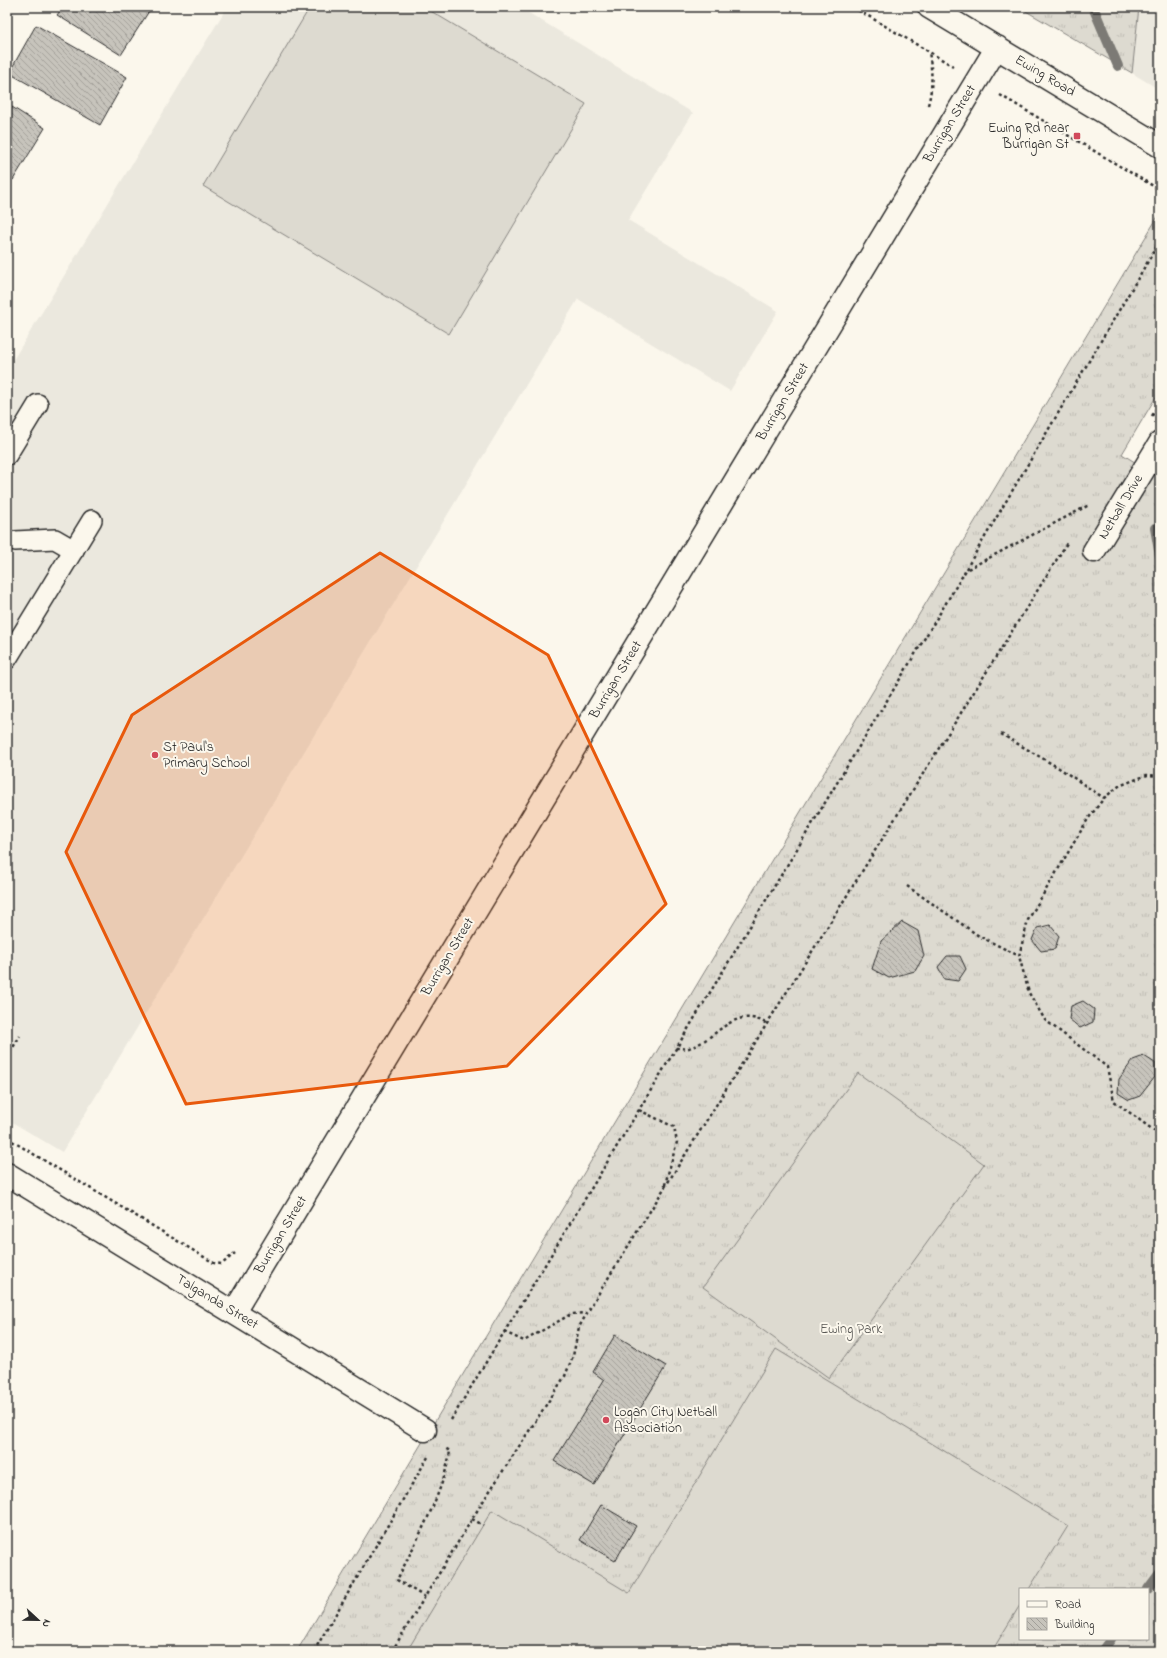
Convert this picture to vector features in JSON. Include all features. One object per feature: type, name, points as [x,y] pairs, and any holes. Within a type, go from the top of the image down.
[{"type":"street","name":"Ewing Road","points":[[929,7],[1160,146]]},
{"type":"street","name":"Burrigan Street","points":[[234,1312],[997,47]]},
{"type":"street","name":"Netball Drive","points":[[1094,551],[1160,443]]},
{"type":"street","name":"Talganda Street","points":[[7,1174],[234,1312],[431,1436]]},
{"type":"lane","points":[[7,455],[38,404]]},
{"type":"lane","points":[[7,659],[92,520]]},
{"type":"lane","points":[[15,541],[56,539],[74,550]]},
{"type":"path","points":[[854,7],[953,67]]},
{"type":"path","points":[[927,106],[931,93],[932,68],[929,52]]},
{"type":"path","points":[[998,94],[1160,190]]},
{"type":"path","points":[[314,1651],[431,1436],[504,1332],[966,570],[1160,241]]},
{"type":"path","points":[[1148,422],[1160,402]]},
{"type":"path","points":[[966,570],[1094,502]]},
{"type":"path","points":[[1086,511],[1089,505]]},
{"type":"path","points":[[392,1651],[472,1519],[565,1376],[573,1356],[579,1327],[587,1313],[1067,542]]},
{"type":"path","points":[[1001,734],[1058,768],[1104,798]]},
{"type":"path","points":[[1160,776],[1147,775],[1126,783],[1119,786],[1104,798],[1088,819],[1028,920],[1019,956],[1030,993],[1045,1020],[1107,1067],[1114,1101],[1160,1135]]},
{"type":"path","points":[[907,886],[979,936],[1019,956]]},
{"type":"path","points":[[676,1048],[688,1049],[705,1040],[726,1024],[745,1017],[760,1020],[767,1024]]},
{"type":"path","points":[[7,1057],[20,1036]]},
{"type":"path","points":[[638,1110],[674,1127],[677,1142],[663,1191]]},
{"type":"path","points":[[7,1138],[214,1262],[222,1264],[237,1250]]},
{"type":"path","points":[[504,1332],[524,1341],[571,1314],[587,1313]]},
{"type":"path","points":[[425,1597],[397,1580],[426,1521],[448,1462],[450,1451],[431,1436]]},
{"type":"path","points":[[472,1519],[483,1525]]},
{"type":"highlighted area","points":[[380,553],[548,655],[666,904],[507,1066],[186,1104],[66,852],[132,715]]},
{"type":"shaded area","name":"St Paul's Primary School","points":[[227,7],[519,7],[693,113],[628,220],[778,311],[730,391],[578,299],[62,1152],[7,1119],[7,370]]},
{"type":"shaded area","points":[[1139,7],[1160,7],[1160,90],[1132,73]]},
{"type":"green space","points":[[310,7],[424,7],[586,104],[449,334],[203,186]]},
{"type":"green space","points":[[1019,7],[1139,7],[1132,73]]},
{"type":"green space","name":"Ewing Park","points":[[1160,213],[1160,390],[1122,454],[1160,478],[1160,1651],[297,1651]]},
{"type":"green space","points":[[858,1073],[984,1164],[829,1378],[703,1287]]},
{"type":"green space","points":[[776,1349],[1068,1526],[1030,1588],[1019,1588],[1019,1607],[992,1651],[407,1651],[492,1510],[629,1593]]},
{"type":"building","points":[[63,7],[151,8],[121,55],[57,15]]},
{"type":"building","points":[[36,25],[127,77],[100,125],[9,73]]},
{"type":"building","points":[[12,107],[45,128],[13,180],[7,177],[7,115]]},
{"type":"building","points":[[902,922],[918,931],[924,956],[915,971],[889,978],[872,969],[881,941]]},
{"type":"building","points":[[1050,925],[1059,936],[1055,949],[1041,951],[1032,940],[1037,928]]},
{"type":"building","points":[[947,956],[960,956],[966,969],[958,981],[944,979],[938,967]]},
{"type":"building","points":[[1083,1001],[1094,1009],[1093,1022],[1080,1028],[1069,1019],[1071,1006]]},
{"type":"building","points":[[1144,1056],[1155,1063],[1155,1077],[1140,1096],[1129,1100],[1118,1093],[1119,1079],[1133,1060]]},
{"type":"building","name":"Logan City Netball Association","points":[[615,1335],[666,1366],[594,1485],[554,1461],[604,1380],[593,1372]]},
{"type":"building","points":[[601,1505],[636,1526],[615,1561],[580,1540]]},
{"type":"waterway","points":[[1093,7],[1118,66]]},
{"type":"waterway","points":[[1155,528],[1160,556]]},
{"type":"waterway","points":[[1149,1588],[1160,1573]]},
{"type":"waterway","points":[[1102,1651],[1110,1640]]},
{"type":"place","name":"Ewing Rd near Burrigan St","points":[[1077,136]]},
{"type":"place","name":"St Paul's Primary School","points":[[155,755]]},
{"type":"place","name":"Logan City Netball Association","points":[[606,1420]]}]
